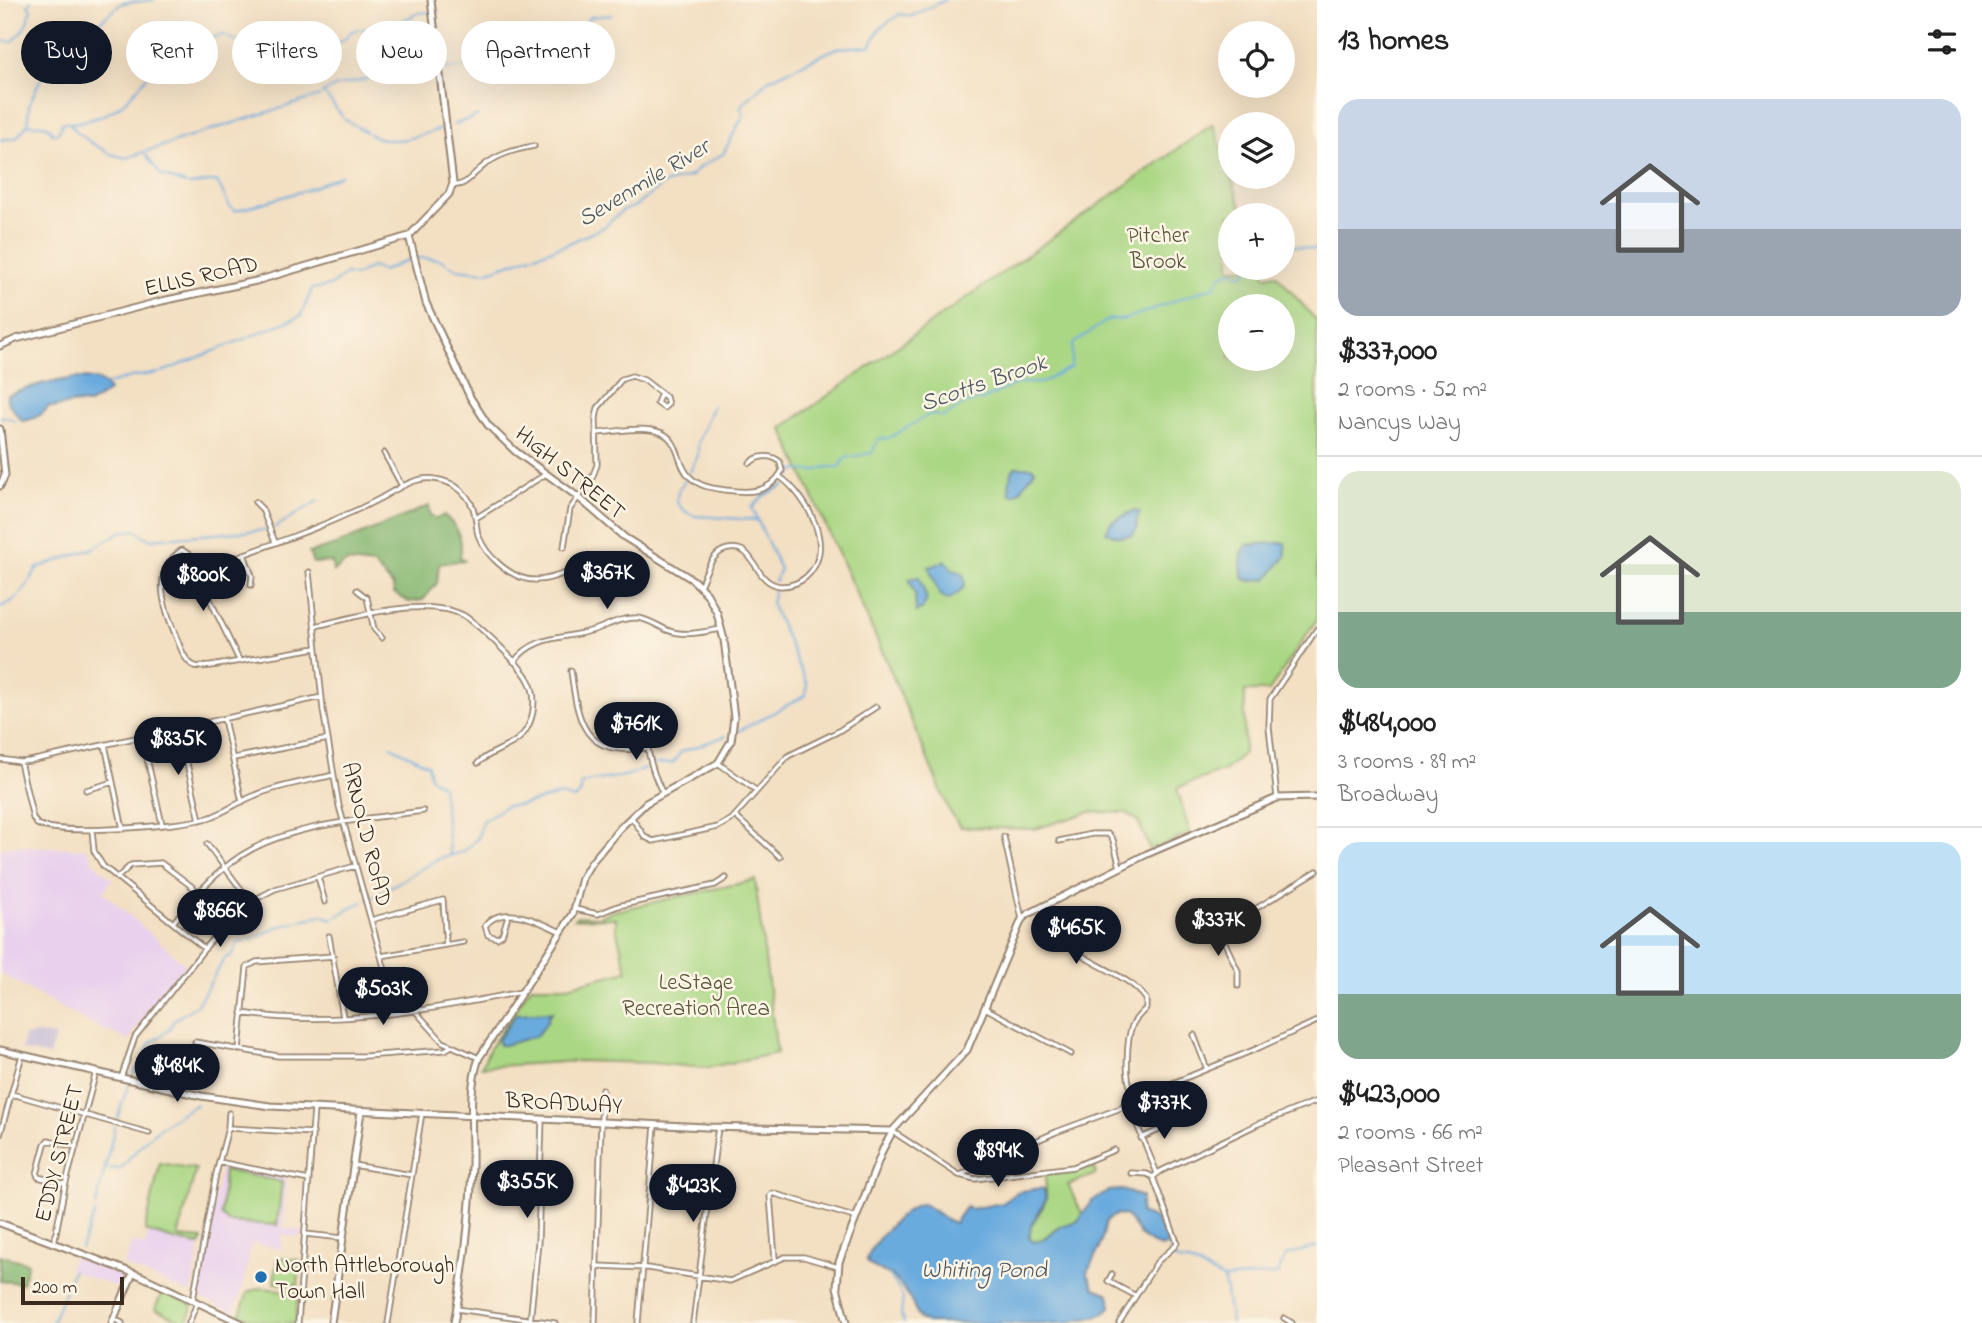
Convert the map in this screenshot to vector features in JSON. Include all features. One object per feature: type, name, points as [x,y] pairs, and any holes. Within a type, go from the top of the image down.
[{"type":"street","points":[[409,236],[449,194],[453,185],[431,0]]},
{"type":"street","points":[[453,185],[463,184],[495,157],[534,146]]},
{"type":"street","name":"ELLIS ROAD","points":[[0,346],[16,339],[144,306],[264,279],[409,236]]},
{"type":"street","name":"HIGH STREET","points":[[409,236],[426,303],[475,407],[501,439],[578,497],[624,537],[700,586],[713,604],[721,629],[734,723],[731,741],[718,763]]},
{"type":"street","points":[[564,547],[568,518],[597,466],[598,408],[622,379],[639,377],[661,393]]},
{"type":"street","points":[[0,429],[5,475],[0,486]]},
{"type":"street","points":[[597,433],[661,433],[675,446],[687,474],[706,487],[752,492],[765,488],[779,476],[781,464],[776,458],[760,457],[750,463]]},
{"type":"street","points":[[384,453],[402,486]]},
{"type":"street","points":[[476,518],[546,474]]},
{"type":"street","points":[[700,586],[713,558],[720,551],[728,549],[747,553],[759,574],[775,585],[794,584],[813,569],[820,551],[817,531],[802,497],[779,476]]},
{"type":"street","points":[[197,572],[345,517],[402,486],[429,478],[453,485],[468,498],[480,539],[492,558],[508,572],[522,580],[547,579],[581,567]]},
{"type":"street","points":[[255,502],[262,509],[275,542]]},
{"type":"street","points":[[239,660],[188,554],[182,550],[167,564],[161,591],[164,606],[186,659],[191,664],[203,667],[316,648]]},
{"type":"street","points":[[244,554],[252,576],[251,585]]},
{"type":"street","name":"ARNOLD ROAD","points":[[309,572],[322,697],[342,821],[389,981],[443,1042],[480,1058]]},
{"type":"street","points":[[357,590],[367,598],[374,629],[382,638]]},
{"type":"street","points":[[315,626],[403,607],[453,611],[464,616],[514,662],[528,679],[533,691],[534,706],[525,731],[515,742],[486,754],[478,763]]},
{"type":"street","points":[[514,662],[527,649],[547,639],[596,629],[628,618],[645,619],[672,632],[721,629]]},
{"type":"street","points":[[1277,798],[1269,727],[1270,699],[1317,629]]},
{"type":"street","points":[[571,671],[580,719],[593,739],[615,750],[647,748]]},
{"type":"street","points":[[0,759],[20,762],[322,697]]},
{"type":"street","points":[[630,817],[645,837],[657,841],[722,826],[735,816],[788,756],[838,732],[876,707]]},
{"type":"street","points":[[639,712],[646,712],[650,766],[662,792]]},
{"type":"street","points":[[224,719],[242,802]]},
{"type":"street","points":[[179,729],[200,820]]},
{"type":"street","points":[[142,737],[162,824]]},
{"type":"street","points":[[234,758],[328,739]]},
{"type":"street","points":[[105,745],[123,829]]},
{"type":"street","points":[[20,762],[33,818],[37,824],[92,830],[200,820],[226,811],[265,791],[334,775]]},
{"type":"street","points":[[454,1323],[464,1272],[470,1214],[473,1085],[480,1058],[575,909],[587,868],[630,817],[649,800],[718,763],[757,791]]},
{"type":"street","points":[[86,790],[113,782]]},
{"type":"street","points":[[1022,919],[1120,867],[1277,798],[1317,797]]},
{"type":"street","points":[[173,923],[199,892],[226,867],[257,847],[342,821],[423,811]]},
{"type":"street","points":[[735,816],[780,857]]},
{"type":"street","points":[[92,830],[95,855],[117,878],[205,949]]},
{"type":"street","points":[[1059,841],[1092,834],[1108,834],[1113,840],[1120,867]]},
{"type":"street","points":[[846,1323],[839,1297],[838,1268],[855,1217],[892,1131],[964,1055],[1022,919],[1004,837]]},
{"type":"street","points":[[206,844],[250,902]]},
{"type":"street","points":[[117,878],[128,866],[160,863],[199,892]]},
{"type":"street","points":[[121,1078],[135,1037],[223,927],[250,902],[275,890],[355,866]]},
{"type":"street","points":[[1218,928],[1234,922],[1317,871]]},
{"type":"street","points":[[318,877],[325,902]]},
{"type":"street","points":[[575,909],[598,914],[613,908],[719,884],[726,878]]},
{"type":"street","points":[[371,920],[443,900],[446,944]]},
{"type":"street","points":[[1194,904],[1206,923],[1218,928],[1238,971],[1238,986]]},
{"type":"street","points":[[1043,906],[1054,929],[1065,943],[1145,996],[1147,1005],[1136,1019],[1130,1034],[1128,1083],[1133,1091]]},
{"type":"street","points":[[508,916],[502,935],[497,938],[488,935],[485,926],[487,922],[492,918],[508,916],[527,916],[561,932]]},
{"type":"street","points":[[329,936],[343,1017]]},
{"type":"street","points":[[381,956],[463,942]]},
{"type":"street","points":[[239,1050],[247,967],[256,962],[333,956]]},
{"type":"street","points":[[242,1013],[283,1017],[343,1017],[414,1011],[522,992]]},
{"type":"street","points":[[985,1008],[1071,1054]]},
{"type":"street","points":[[960,1175],[1056,1132],[1121,1108],[1133,1091],[1159,1088],[1317,1021]]},
{"type":"street","points":[[1194,1035],[1207,1069]]},
{"type":"street","points":[[195,1042],[278,1056],[396,1054],[445,1050],[451,1047]]},
{"type":"street","name":"BROADWAY","points":[[0,1050],[235,1102],[314,1109],[718,1128],[892,1131]]},
{"type":"street","points":[[0,1135],[22,1055]]},
{"type":"street","name":"EDDY STREET","points":[[54,1244],[65,1184],[96,1072]]},
{"type":"street","points":[[595,1323],[602,1089]]},
{"type":"street","points":[[12,1094],[149,1133]]},
{"type":"street","points":[[1119,1323],[1157,1262],[1177,1242],[1142,1138],[1126,1101]]},
{"type":"street","points":[[1130,1173],[1155,1175],[1258,1125],[1317,1101]]},
{"type":"street","points":[[298,1323],[314,1109]]},
{"type":"street","points":[[331,1323],[361,1111]]},
{"type":"street","points":[[189,1323],[229,1113]]},
{"type":"street","points":[[388,1323],[422,1113]]},
{"type":"street","points":[[530,1321],[538,1242],[542,1119]]},
{"type":"street","points":[[1142,1138],[1177,1122]]},
{"type":"street","points":[[638,1323],[655,1125]]},
{"type":"street","points":[[228,1128],[313,1133]]},
{"type":"street","points":[[693,1323],[718,1128]]},
{"type":"street","points":[[892,1131],[960,1175],[975,1180],[1073,1167],[1114,1150]]},
{"type":"street","points":[[65,1184],[38,1177],[45,1144],[48,1140],[76,1147]]},
{"type":"street","points":[[219,1162],[309,1180]]},
{"type":"street","points":[[353,1165],[412,1175]]},
{"type":"street","points":[[775,1259],[772,1194],[855,1217]]},
{"type":"street","points":[[0,1223],[133,1273],[241,1323]]},
{"type":"street","points":[[305,1234],[343,1238]]},
{"type":"street","points":[[596,1266],[643,1267],[733,1280],[775,1259],[804,1257],[838,1268]]},
{"type":"street","points":[[122,1323],[113,1321],[133,1273]]},
{"type":"street","points":[[1112,1274],[1108,1281],[1136,1296]]},
{"type":"street","points":[[457,1309],[555,1323]]},
{"type":"street","points":[[1284,1318],[1292,1323]]},
{"type":"shaded area","points":[[18,846],[87,849],[93,862],[112,879],[103,892],[186,965],[129,1040],[61,1008],[0,973],[0,849]]},
{"type":"shaded area","points":[[24,1036],[55,1036],[49,1056],[21,1050]]},
{"type":"shaded area","points":[[221,1165],[286,1178],[283,1229],[303,1230],[302,1237],[282,1235],[281,1249],[252,1243],[241,1293],[233,1313],[196,1296]]},
{"type":"shaded area","points":[[149,1232],[200,1245],[191,1292],[124,1265],[132,1242],[144,1246]]},
{"type":"shaded area","points":[[74,1255],[127,1275],[123,1290],[68,1269]]},
{"type":"green space","name":"Pitcher Brook","points":[[1213,124],[1218,139],[1218,189],[1235,189],[1240,203],[1218,203],[1218,280],[1281,280],[1293,294],[1218,294],[1218,371],[1295,371],[1295,296],[1317,321],[1317,619],[1269,691],[1245,691],[1244,753],[1225,770],[1177,788],[1190,833],[1150,850],[1138,821],[1127,813],[1090,812],[1035,829],[960,827],[949,810],[886,660],[782,428]]},
{"type":"green space","points":[[429,506],[430,515],[437,519],[444,515],[456,528],[461,544],[460,557],[464,560],[439,564],[437,583],[423,600],[409,602],[394,593],[393,586],[374,565],[347,562],[333,572],[332,562],[313,563],[309,553],[333,546]]},
{"type":"green space","name":"LeStage Recreation Area","points":[[755,880],[777,1053],[706,1068],[578,1061],[481,1067],[490,1048],[531,986],[568,986],[627,971],[616,918],[574,919],[577,916],[598,917],[614,911]]},
{"type":"green space","points":[[160,1163],[196,1169],[178,1237],[202,1239],[200,1245],[145,1231]]},
{"type":"green space","points":[[1093,1164],[1096,1174],[1068,1185],[1083,1216],[1056,1229],[1038,1242],[1031,1241],[1032,1224],[1046,1198],[1045,1174],[1074,1171]]},
{"type":"green space","points":[[224,1170],[282,1182],[277,1225],[228,1222],[221,1215]]},
{"type":"green space","points":[[0,1255],[28,1263],[22,1283],[0,1281]]},
{"type":"green space","points":[[277,1258],[300,1260],[298,1286],[274,1283]]},
{"type":"green space","points":[[261,1288],[298,1292],[296,1323],[259,1321],[240,1314],[248,1292]]},
{"type":"green space","points":[[163,1290],[193,1305],[186,1323],[155,1309]]},
{"type":"water","points":[[76,378],[99,381],[109,391],[89,404],[49,406],[38,416],[22,421],[7,401],[7,395],[41,384]]},
{"type":"water","points":[[1015,467],[1032,467],[1035,470],[1014,495],[1010,494],[1009,487]]},
{"type":"water","points":[[1133,511],[1140,512],[1136,523],[1138,527],[1133,535],[1119,537],[1106,532],[1111,522]]},
{"type":"water","points":[[1285,543],[1286,556],[1267,579],[1244,579],[1241,562],[1246,545]]},
{"type":"water","points":[[946,561],[953,570],[963,573],[965,584],[961,591],[948,600],[939,594],[929,567]]},
{"type":"water","points":[[919,577],[927,599],[922,610],[916,612],[915,594],[909,579]]},
{"type":"water","points":[[552,1012],[536,1036],[499,1045],[498,1040],[516,1014]]},
{"type":"water","name":"Whiting Pond","points":[[1044,1189],[1046,1199],[1031,1226],[1029,1238],[1033,1242],[1042,1240],[1062,1226],[1078,1221],[1092,1201],[1109,1191],[1123,1190],[1142,1197],[1140,1213],[1154,1218],[1169,1245],[1162,1247],[1145,1239],[1127,1216],[1117,1214],[1107,1220],[1099,1249],[1087,1272],[1094,1288],[1109,1294],[1111,1307],[1096,1316],[1066,1323],[927,1323],[920,1319],[907,1293],[893,1276],[867,1262],[880,1238],[897,1219],[915,1206],[924,1205],[954,1223],[966,1206],[970,1209],[1003,1203],[1017,1192]]},
{"type":"waterway","points":[[0,41],[12,42],[22,31],[30,14],[31,9],[28,6],[31,0]]},
{"type":"waterway","points":[[0,140],[16,138],[28,124],[29,105],[41,78],[50,74],[79,39],[122,3],[154,0]]},
{"type":"waterway","name":"Sevenmile River","points":[[417,258],[439,259],[457,269],[485,272],[565,245],[604,227],[623,210],[634,207],[664,184],[691,176],[700,167],[723,154],[743,116],[740,107],[768,80],[837,48],[870,46],[880,28],[900,14],[912,16],[945,0]]},
{"type":"waterway","points":[[402,21],[418,13],[430,12]]},
{"type":"waterway","points":[[586,21],[590,17],[612,15]]},
{"type":"waterway","points":[[342,41],[356,30]]},
{"type":"waterway","points":[[218,36],[225,35],[232,39]]},
{"type":"waterway","points":[[447,68],[461,67]]},
{"type":"waterway","points":[[340,85],[356,82]]},
{"type":"waterway","points":[[69,123],[108,113],[127,100],[141,84]]},
{"type":"waterway","points":[[322,93],[337,86]]},
{"type":"waterway","points":[[323,92],[342,116]]},
{"type":"waterway","points":[[198,134],[320,96]]},
{"type":"waterway","points":[[453,125],[477,116]]},
{"type":"waterway","points":[[344,119],[366,132]]},
{"type":"waterway","points":[[29,124],[45,125],[53,134],[59,132],[62,123],[69,123],[93,144],[111,154],[126,158],[196,135]]},
{"type":"waterway","points":[[369,134],[397,140],[444,128]]},
{"type":"waterway","points":[[146,155],[161,175],[185,184]]},
{"type":"waterway","points":[[188,185],[217,181],[230,207],[235,211],[306,190],[341,175]]},
{"type":"waterway","name":"Scotts Brook","points":[[1295,246],[1317,250]]},
{"type":"waterway","name":"Sevenmile River","points":[[162,372],[301,316],[312,289],[330,286],[346,274],[355,276],[371,267],[383,271],[410,259]]},
{"type":"waterway","name":"Scotts Brook","points":[[788,479],[793,470],[815,471],[839,467],[845,458],[872,453],[878,439],[889,438],[930,414],[944,417],[966,403],[982,400],[1018,383],[1041,383],[1071,367],[1073,344],[1109,319],[1123,320],[1215,286],[1218,280]]},
{"type":"waterway","name":"Sevenmile River","points":[[106,385],[131,377],[159,373]]},
{"type":"waterway","points":[[690,472],[698,455],[698,442],[713,405]]},
{"type":"waterway","name":"Sevenmile River","points":[[1,417],[16,422]]},
{"type":"waterway","points":[[686,479],[678,491],[677,503],[686,512],[695,516],[757,520]]},
{"type":"waterway","name":"Scotts Brook","points":[[775,581],[780,569],[752,508],[763,496],[784,485]]},
{"type":"waterway","points":[[274,528],[318,501]]},
{"type":"waterway","points":[[0,607],[18,597],[37,568],[92,549],[120,532],[135,530],[149,539],[266,530]]},
{"type":"waterway","name":"Scotts Brook","points":[[737,732],[806,695],[807,684],[771,603],[774,589]]},
{"type":"waterway","name":"Scotts Brook","points":[[655,764],[673,763],[681,752],[726,736]]},
{"type":"waterway","points":[[391,746],[428,765],[430,777],[442,786],[450,855]]},
{"type":"waterway","name":"Scotts Brook","points":[[368,900],[440,858],[463,852],[478,838],[482,821],[506,806],[560,795],[575,799],[581,793],[580,784],[621,777],[645,768]]},
{"type":"waterway","name":"Scotts Brook","points":[[133,1074],[144,1062],[149,1044],[169,1030],[174,1020],[197,1005],[225,958],[232,955],[238,942],[255,938],[277,927],[322,915],[332,919],[362,902]]},
{"type":"waterway","name":"Scotts Brook","points":[[117,1119],[129,1083]]},
{"type":"waterway","points":[[106,1168],[121,1169],[155,1132],[197,1104]]},
{"type":"waterway","name":"Scotts Brook","points":[[96,1206],[115,1126]]},
{"type":"waterway","name":"Scotts Brook","points":[[81,1248],[95,1213]]},
{"type":"waterway","points":[[1167,1244],[1177,1261],[1189,1262],[1224,1279],[1277,1274],[1286,1255],[1317,1247]]},
{"type":"waterway","name":"Scotts Brook","points":[[52,1323],[73,1270]]},
{"type":"waterway","points":[[890,1275],[903,1297],[901,1316],[904,1323]]},
{"type":"waterway","points":[[1224,1279],[1231,1323]]},
{"type":"place","name":"North Attleborough Town Hall","points":[[261,1277]]}]
